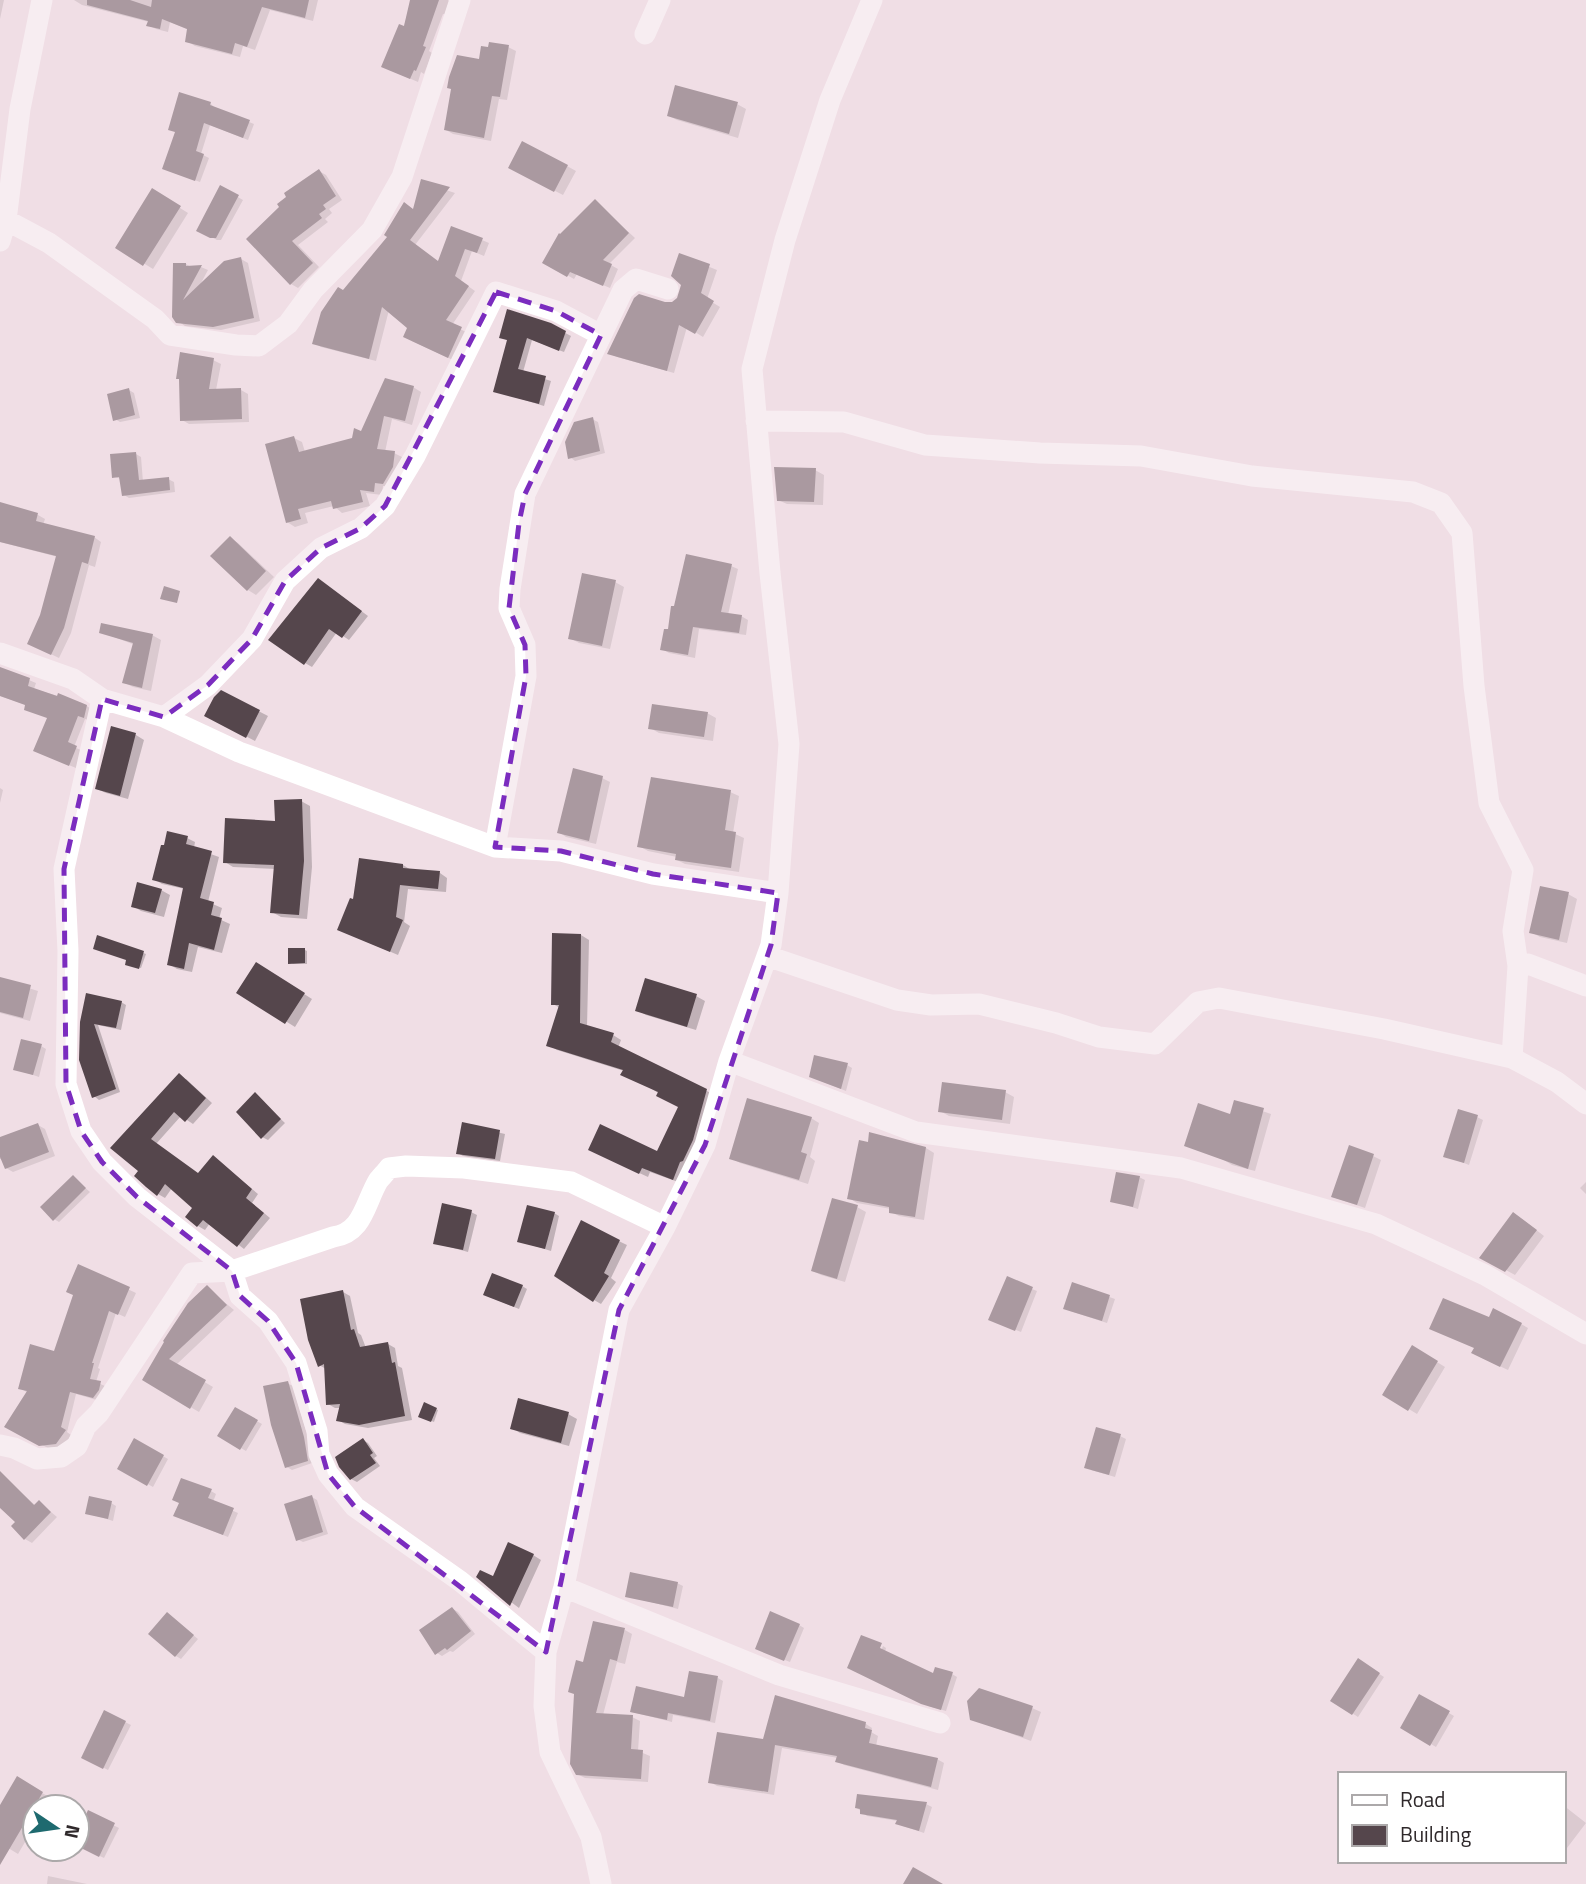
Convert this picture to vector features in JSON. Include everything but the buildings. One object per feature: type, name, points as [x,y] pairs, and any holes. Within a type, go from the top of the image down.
[{"type":"street","points":[[0,241],[6,220],[20,108],[42,0]]},
{"type":"street","points":[[6,220],[49,243],[155,319],[170,335],[259,346],[288,324],[313,290],[372,230],[402,177],[460,0]]},
{"type":"street","points":[[645,34],[660,0]]},
{"type":"street","points":[[601,1884],[591,1837],[550,1752],[544,1706],[546,1652],[564,1587],[619,1310],[665,1227],[705,1145],[729,1060],[771,945],[778,893],[789,744],[770,573],[752,369],[785,240],[830,100],[872,0]]},
{"type":"street","points":[[495,847],[526,676],[525,645],[509,608],[525,494],[624,290],[636,279],[668,289]]},
{"type":"street","points":[[164,717],[208,685],[251,639],[285,582],[294,573],[321,548],[361,528],[385,506],[415,456],[496,292],[556,311],[601,335]]},
{"type":"street","points":[[756,421],[844,422],[925,445],[1141,456],[1252,476],[1413,492],[1441,503],[1462,533],[1475,686],[1489,803],[1524,870],[1513,931],[1518,966],[1512,1058]]},
{"type":"street","points":[[0,653],[73,679],[102,699],[164,717],[240,752],[495,847],[561,851],[653,874],[778,893]]},
{"type":"street","points":[[102,699],[64,869],[68,951],[66,1084],[81,1131],[102,1162],[137,1197],[232,1272],[240,1296],[268,1321],[296,1363],[317,1431],[319,1454],[328,1474],[355,1507],[460,1581],[546,1652]]},
{"type":"street","points":[[767,956],[897,1000],[931,1005],[979,1004],[1099,1037],[1155,1044],[1198,1002],[1219,998],[1384,1029],[1512,1058],[1557,1082],[1586,1104]]},
{"type":"street","points":[[1518,966],[1528,964],[1586,986]]},
{"type":"street","points":[[729,1060],[916,1132],[1181,1168],[1376,1224],[1485,1275],[1586,1334]]},
{"type":"street","points":[[0,1445],[14,1448],[37,1459],[61,1457],[77,1446],[86,1426],[99,1413],[192,1273],[232,1272],[344,1235],[353,1229],[362,1216],[377,1183],[389,1168],[464,1168],[571,1182],[665,1227]]},
{"type":"street","points":[[564,1587],[779,1675],[940,1723]]},
{"type":"highlighted area","points":[[496,292],[556,311],[601,335],[525,494],[509,608],[525,645],[526,676],[495,847],[561,851],[653,874],[778,893],[771,945],[705,1145],[619,1310],[546,1652],[355,1507],[328,1474],[296,1363],[268,1321],[240,1296],[232,1271],[137,1197],[102,1162],[81,1131],[66,1084],[64,869],[102,699],[164,717],[208,685],[252,639],[285,581],[321,548],[361,528],[385,506]]}]
